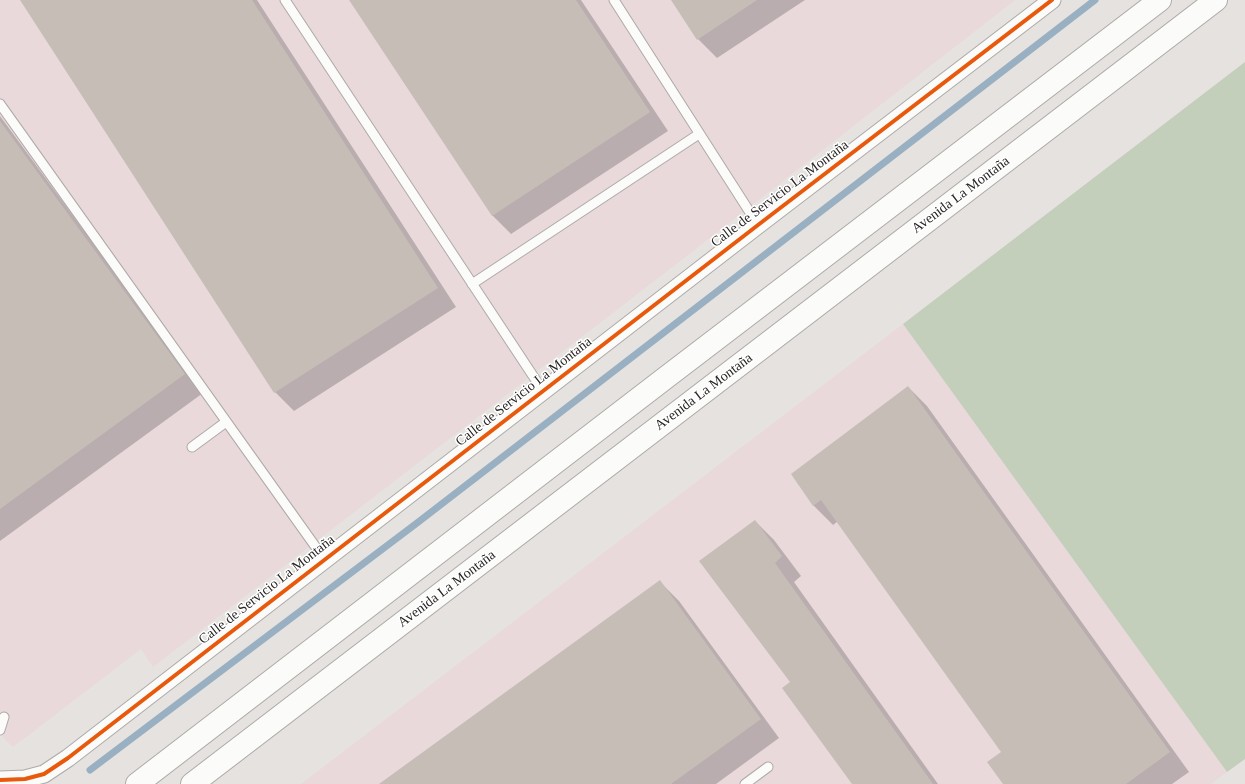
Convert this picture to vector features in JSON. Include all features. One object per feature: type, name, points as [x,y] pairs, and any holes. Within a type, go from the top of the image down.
[{"type":"main road","points":[[137,784],[1160,0]]},
{"type":"main road","name":"Avenida La Montaña","points":[[192,784],[1216,0]]},
{"type":"street","name":"Calle de Servicio La Montaña","points":[[3,779],[25,779],[44,774],[68,758],[1052,0]]},
{"type":"lane","points":[[285,0],[543,391]]},
{"type":"lane","points":[[614,0],[758,225]]},
{"type":"lane","points":[[0,104],[324,560]]},
{"type":"lane","points":[[472,284],[699,134]]},
{"type":"lane","points":[[192,447],[226,422]]},
{"type":"lane","points":[[0,730],[4,718]]},
{"type":"lane","points":[[745,784],[768,767]]},
{"type":"shaded area","points":[[0,0],[1015,0],[688,255],[153,667],[141,649],[13,747],[0,734]]},
{"type":"shaded area","points":[[903,324],[1227,772],[1211,784],[301,784]]},
{"type":"green space","points":[[1245,62],[1245,759],[1227,772],[903,324]]},
{"type":"building","points":[[20,0],[252,0],[438,288],[274,393]]},
{"type":"building","points":[[349,0],[576,0],[650,112],[492,216]]},
{"type":"building","points":[[671,0],[757,0],[697,40]]},
{"type":"building","points":[[0,121],[185,374],[0,509]]},
{"type":"building","points":[[908,386],[1170,752],[1126,784],[1003,784],[987,762],[1001,752],[821,500],[813,506],[791,474]]},
{"type":"building","points":[[755,520],[782,556],[775,563],[933,784],[852,784],[782,688],[790,682],[699,561]]},
{"type":"building","points":[[660,580],[761,719],[671,784],[379,784]]},
{"type":"waterway","points":[[90,770],[417,523],[1095,0]]},
{"type":"cycle path","points":[[0,780],[25,779],[44,774],[68,758],[1052,0]]}]
